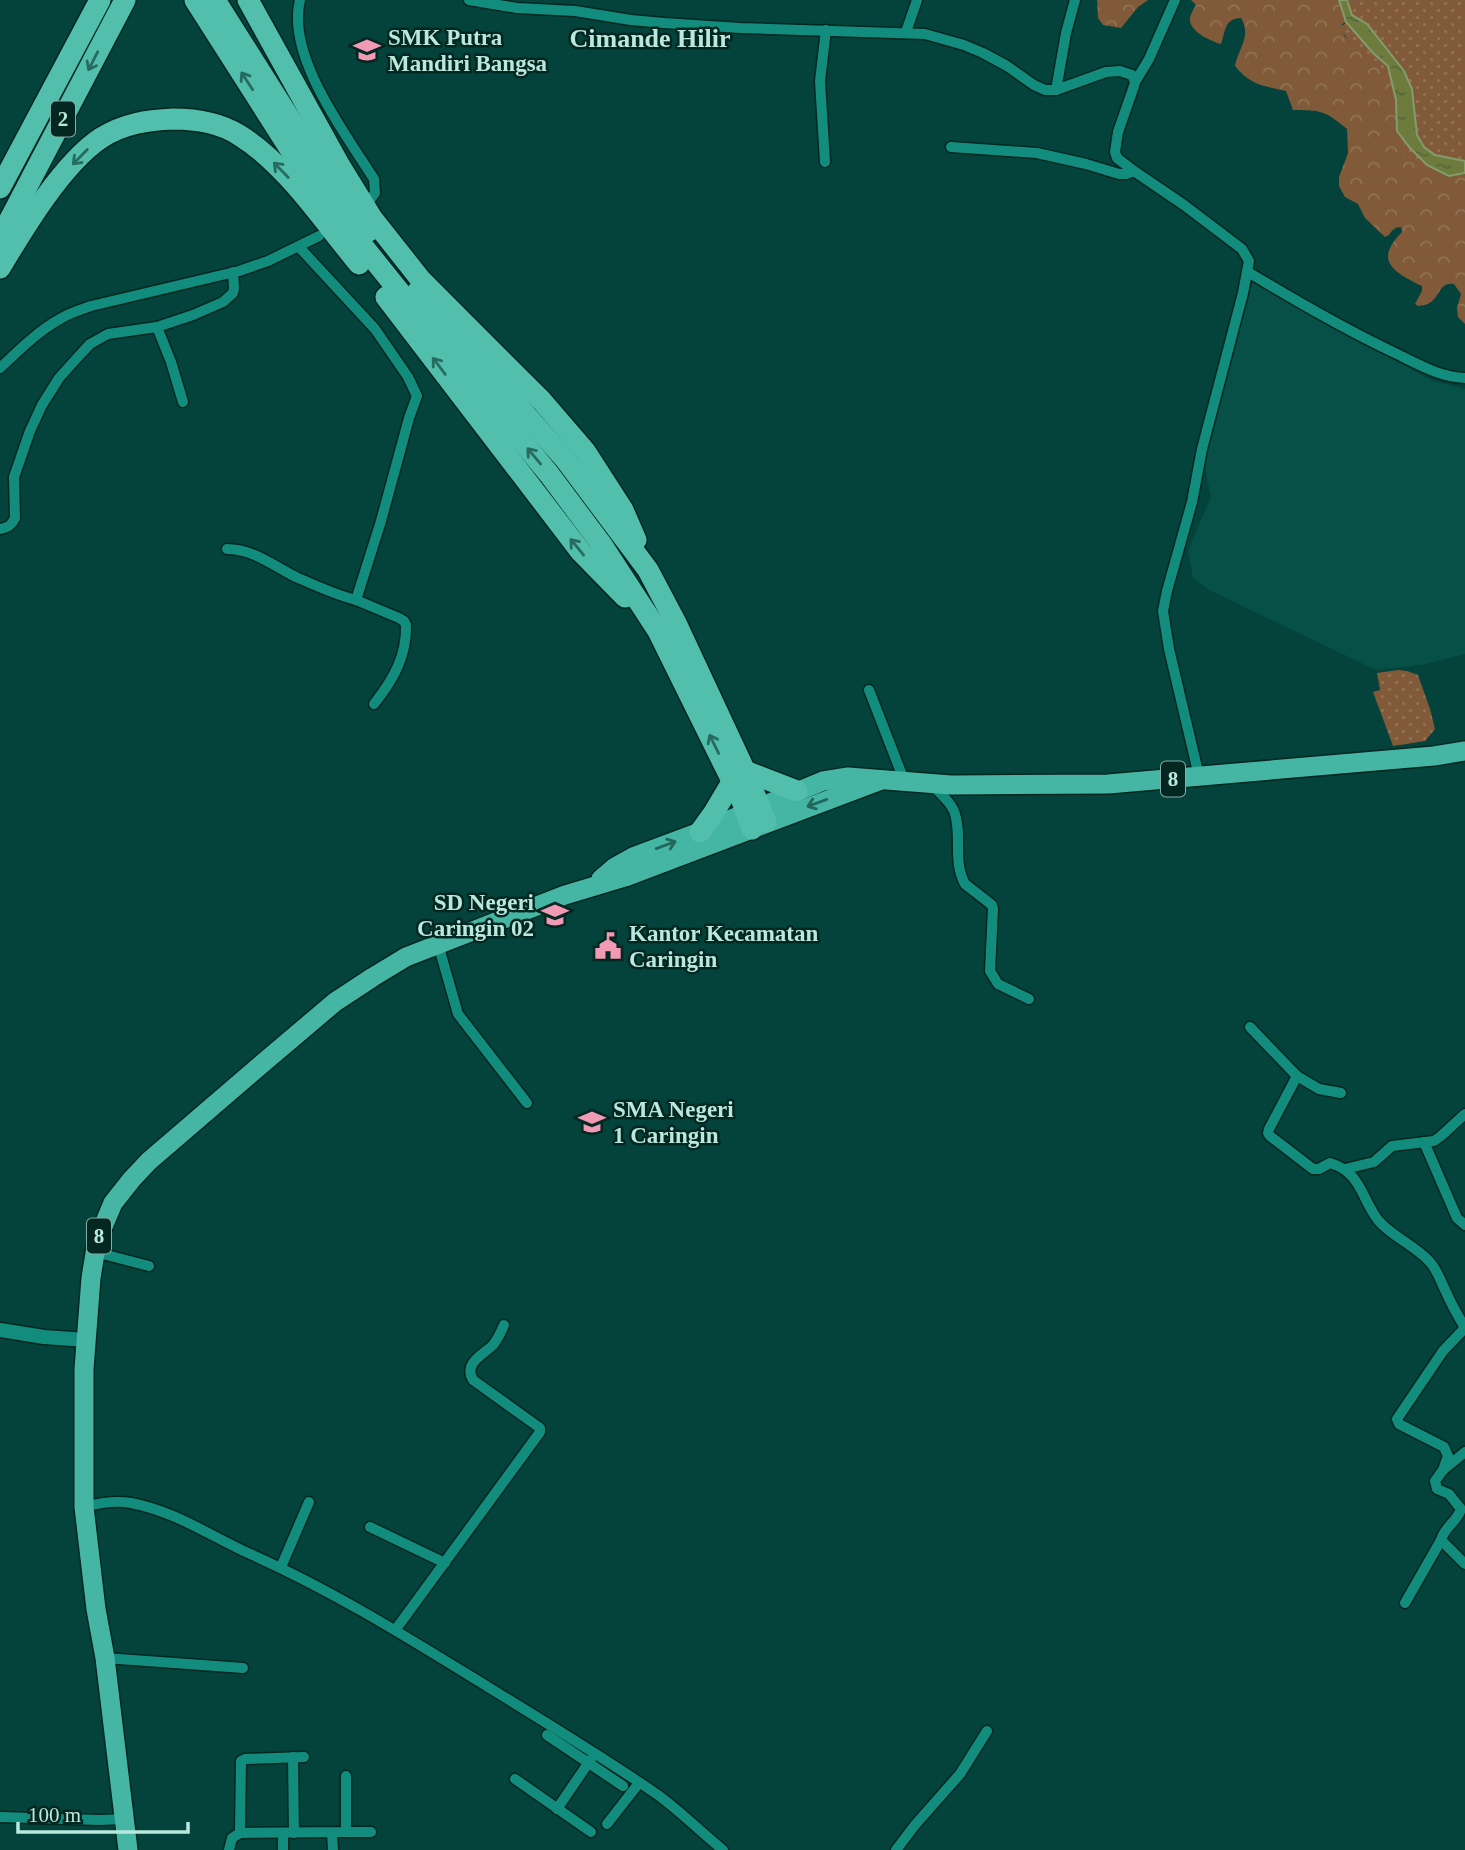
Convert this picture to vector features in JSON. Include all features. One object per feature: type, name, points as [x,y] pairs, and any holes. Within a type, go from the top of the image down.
[{"type":"highway","name":"2","points":[[0,188],[100,0]]},
{"type":"highway","name":"2","points":[[0,238],[125,0]]},
{"type":"highway","points":[[195,0],[309,178],[549,474],[602,545],[658,631],[738,776],[797,792]]},
{"type":"highway","points":[[215,0],[323,171],[410,284],[565,459],[648,570]]},
{"type":"highway","points":[[248,0],[340,166],[372,218],[421,280],[542,401],[585,451],[623,510],[648,570],[676,623],[756,818]]},
{"type":"highway","points":[[0,268],[39,207],[71,166],[103,137],[134,124],[173,119],[205,122],[239,135],[288,177],[388,300],[581,552],[658,631]]},
{"type":"highway","name":"8","points":[[128,1850],[84,1507],[86,1340],[95,1252],[113,1203],[149,1161],[335,1002],[398,961],[592,886],[625,877],[756,818],[797,792],[823,781],[848,777],[999,786],[1108,784],[1465,751]]},
{"type":"highway","points":[[700,832],[738,776]]},
{"type":"highway","name":"8","points":[[592,886],[615,867],[633,857],[700,832],[881,780]]},
{"type":"street","points":[[300,0],[298,20],[307,62],[320,92],[374,179],[376,189],[374,197],[369,201]]},
{"type":"street","points":[[469,0],[517,8],[575,11],[642,21],[740,28],[925,34],[964,46],[1001,63],[1041,89],[1056,90],[1113,71],[1128,73],[1135,82]]},
{"type":"street","points":[[906,32],[917,0]]},
{"type":"street","points":[[1056,90],[1075,0]]},
{"type":"street","points":[[1175,0],[1149,59],[1135,82],[1122,118],[1115,152],[1117,158],[1133,171],[1184,205],[1242,249],[1248,257],[1248,272],[1163,611],[1169,649],[1199,776]]},
{"type":"street","points":[[825,162],[820,80],[826,30]]},
{"type":"street","points":[[951,147],[1037,153],[1119,174],[1133,171]]},
{"type":"street","points":[[0,368],[59,319],[72,312],[233,272],[268,261],[319,236]]},
{"type":"street","points":[[299,247],[375,329],[408,377],[417,396],[408,418],[356,600]]},
{"type":"street","points":[[0,529],[13,524],[15,470],[42,405],[60,378],[90,344],[108,334],[157,327],[203,311],[229,298],[234,288],[233,272]]},
{"type":"street","points":[[1248,272],[1317,313],[1408,359],[1446,376],[1465,378]]},
{"type":"street","points":[[157,327],[183,402]]},
{"type":"street","points":[[227,549],[258,556],[297,578],[404,621],[406,625],[402,655],[397,670],[374,704]]},
{"type":"street","points":[[869,690],[904,780]]},
{"type":"street","points":[[930,783],[954,809],[958,863],[962,879],[992,905],[990,971],[998,984],[1029,999]]},
{"type":"street","points":[[438,944],[458,1014],[527,1103]]},
{"type":"street","points":[[1250,1027],[1297,1076],[1319,1089],[1341,1093]]},
{"type":"street","points":[[1297,1076],[1268,1133],[1313,1169],[1330,1163],[1345,1169],[1357,1182],[1374,1214],[1385,1227],[1409,1243],[1433,1265],[1465,1328],[1443,1351],[1397,1419],[1399,1424],[1444,1447],[1448,1456],[1443,1470]]},
{"type":"street","points":[[1345,1169],[1374,1162],[1392,1146],[1434,1141],[1465,1114]]},
{"type":"street","points":[[1424,1143],[1457,1218],[1465,1225]]},
{"type":"street","points":[[95,1252],[149,1266]]},
{"type":"street","points":[[396,1629],[541,1430],[470,1376],[472,1363],[494,1344],[504,1325]]},
{"type":"street","points":[[0,1329],[44,1337],[86,1340]]},
{"type":"street","points":[[1405,1603],[1442,1534],[1461,1511],[1453,1497],[1437,1489],[1435,1481],[1443,1470],[1465,1452]]},
{"type":"street","points":[[84,1507],[108,1502],[142,1506],[188,1522],[281,1567],[396,1629],[591,1758],[623,1786]]},
{"type":"street","points":[[281,1567],[309,1502]]},
{"type":"street","points":[[370,1527],[445,1563]]},
{"type":"street","points":[[1441,1540],[1465,1564]]},
{"type":"street","points":[[105,1658],[243,1668]]},
{"type":"street","points":[[896,1850],[960,1774],[987,1731]]},
{"type":"street","points":[[547,1735],[639,1783],[667,1802],[723,1850]]},
{"type":"street","points":[[240,1833],[241,1761],[299,1757],[289,1833],[283,1850]]},
{"type":"street","points":[[557,1809],[591,1758]]},
{"type":"street","points":[[346,1776],[346,1832]]},
{"type":"street","points":[[515,1779],[591,1832]]},
{"type":"street","points":[[607,1824],[639,1783]]},
{"type":"street","points":[[0,1817],[125,1819]]},
{"type":"street","points":[[229,1850],[232,1838],[240,1833],[371,1832]]},
{"type":"street","points":[[332,1833],[333,1850]]},
{"type":"shaded area","points":[[1253,283],[1433,381],[1465,389],[1465,654],[1421,665],[1376,670],[1211,591],[1193,578],[1188,551],[1211,497],[1202,453]]},
{"type":"green space","points":[[1097,0],[1148,0],[1138,7],[1121,28],[1103,25],[1098,18]]},
{"type":"green space","points":[[1191,0],[1349,0],[1348,21],[1342,24],[1344,36],[1370,58],[1385,77],[1389,76],[1400,92],[1408,133],[1400,154],[1414,162],[1431,162],[1449,167],[1458,175],[1465,174],[1465,324],[1458,317],[1457,308],[1461,294],[1454,284],[1445,285],[1429,303],[1418,306],[1415,304],[1422,286],[1403,276],[1391,265],[1388,258],[1393,242],[1402,232],[1401,227],[1385,237],[1365,218],[1358,204],[1345,197],[1339,186],[1339,177],[1348,153],[1347,129],[1323,113],[1293,110],[1286,91],[1258,84],[1246,77],[1235,66],[1245,37],[1241,18],[1229,23],[1221,44],[1217,43],[1202,36],[1191,25],[1190,17],[1196,5]]},
{"type":"green space","points":[[1346,0],[1465,0],[1465,163],[1436,168],[1401,165],[1390,85],[1359,54],[1339,28],[1351,19]]},
{"type":"green space","points":[[1398,670],[1418,675],[1435,729],[1425,741],[1393,746],[1373,692],[1380,690],[1377,673]]},
{"type":"water","points":[[1339,0],[1347,0],[1352,15],[1367,24],[1404,71],[1412,89],[1417,135],[1424,147],[1435,155],[1465,161],[1465,173],[1449,176],[1427,165],[1397,131],[1396,100],[1388,66],[1346,22]]},
{"type":"place","name":"SMK Putra Mandiri Bangsa","points":[[367,50]]},
{"type":"place","name":"SD Negeri Caringin 02","points":[[555,915]]},
{"type":"place","name":"Kantor Kecamatan Caringin","points":[[608,946]]},
{"type":"place","name":"SMA Negeri 1 Caringin","points":[[592,1122]]},
{"type":"district","name":"Cimande Hilir","points":[[650,38]]}]
